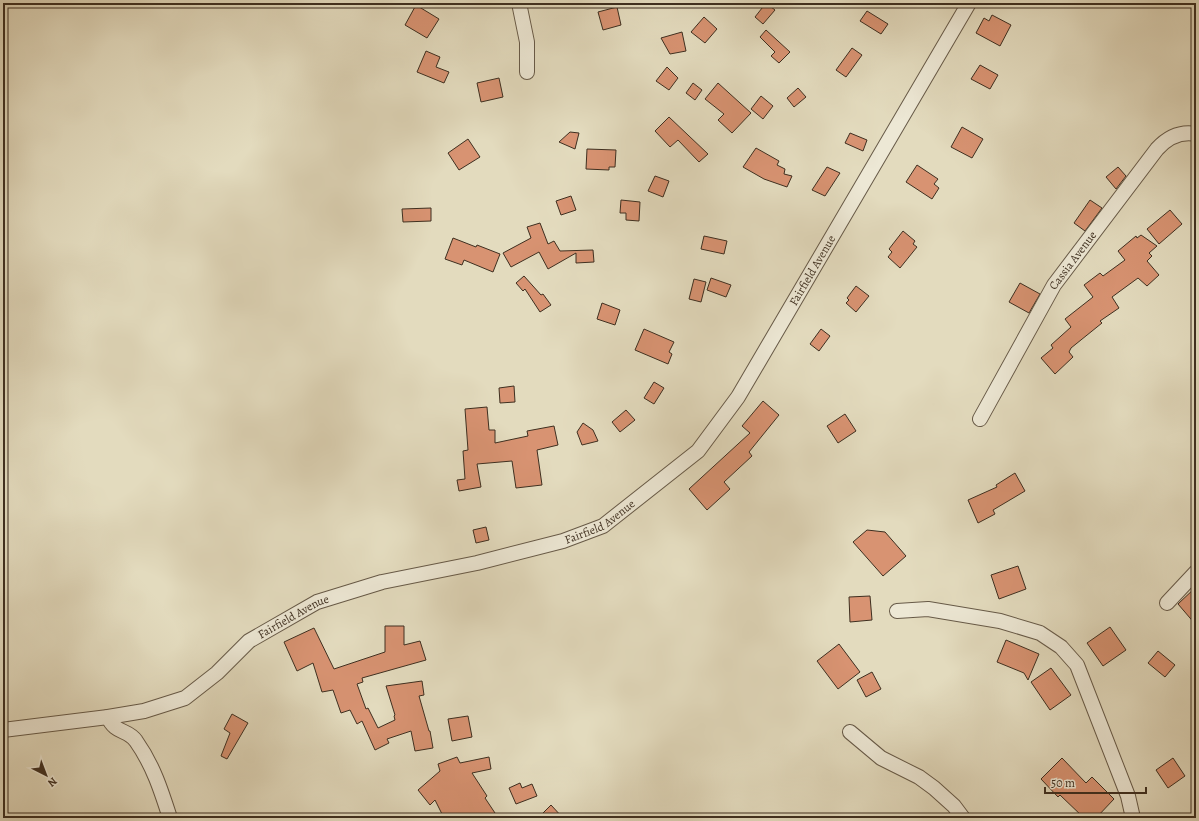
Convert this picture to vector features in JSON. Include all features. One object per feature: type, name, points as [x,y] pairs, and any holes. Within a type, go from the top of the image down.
[{"type":"street","points":[[519,3],[527,42],[527,72]]},
{"type":"street","name":"Fairfield Avenue","points":[[3,730],[144,711],[185,698],[218,673],[248,641],[317,602],[382,582],[477,564],[563,541],[603,526],[698,451],[738,397],[969,3]]},
{"type":"street","name":"Cassia Avenue","points":[[980,419],[1054,285],[1157,149],[1166,140],[1177,134],[1196,134]]},
{"type":"street","points":[[1167,603],[1196,572]]},
{"type":"street","points":[[897,611],[928,609],[1000,621],[1040,633],[1067,651],[1077,665],[1128,796],[1133,818]]},
{"type":"street","points":[[108,717],[112,725],[135,739],[156,775],[170,818]]},
{"type":"street","points":[[850,732],[880,758],[919,778],[934,788],[954,806],[963,818]]},
{"type":"building","points":[[766,3],[775,10],[763,24],[755,17]]},
{"type":"building","points":[[416,5],[439,19],[427,38],[405,25]]},
{"type":"building","points":[[617,7],[621,25],[603,30],[598,12]]},
{"type":"building","points":[[867,11],[888,24],[881,34],[860,21]]},
{"type":"building","points":[[992,15],[1011,25],[1000,46],[976,33],[984,18],[989,21]]},
{"type":"building","points":[[704,17],[717,29],[705,43],[691,32]]},
{"type":"building","points":[[766,30],[790,52],[779,63],[771,56],[775,52],[760,37]]},
{"type":"building","points":[[682,32],[686,51],[670,54],[661,38]]},
{"type":"building","points":[[852,48],[862,55],[846,77],[836,70]]},
{"type":"building","points":[[426,51],[440,57],[436,67],[449,72],[444,83],[417,72]]},
{"type":"building","points":[[980,65],[998,75],[990,89],[971,79]]},
{"type":"building","points":[[667,67],[678,78],[669,90],[656,81]]},
{"type":"building","points":[[499,78],[503,97],[481,102],[477,83]]},
{"type":"building","points":[[693,83],[702,90],[695,100],[686,93]]},
{"type":"building","points":[[718,83],[751,113],[732,133],[718,120],[724,114],[705,99]]},
{"type":"building","points":[[798,88],[806,97],[794,107],[787,98]]},
{"type":"building","points":[[761,96],[773,106],[763,119],[751,109]]},
{"type":"building","points":[[669,117],[708,154],[699,162],[678,140],[670,147],[655,131]]},
{"type":"building","points":[[962,127],[983,139],[972,158],[951,147]]},
{"type":"building","points":[[570,132],[579,133],[575,149],[559,142]]},
{"type":"building","points":[[850,133],[867,140],[863,151],[845,143]]},
{"type":"building","points":[[468,139],[480,157],[459,170],[448,153]]},
{"type":"building","points":[[756,148],[779,161],[777,165],[785,169],[784,174],[792,176],[787,187],[764,179],[743,167]]},
{"type":"building","points":[[587,149],[616,150],[615,167],[609,167],[609,170],[586,169]]},
{"type":"building","points":[[917,165],[938,179],[934,184],[939,188],[932,199],[906,182]]},
{"type":"building","points":[[827,167],[840,173],[825,196],[812,190]]},
{"type":"building","points":[[1118,167],[1126,176],[1116,189],[1106,177]]},
{"type":"building","points":[[655,176],[669,181],[663,197],[648,191]]},
{"type":"building","points":[[571,196],[576,210],[561,215],[556,201]]},
{"type":"building","points":[[621,200],[640,202],[639,221],[626,220],[626,213],[620,213]]},
{"type":"building","points":[[1090,200],[1102,208],[1085,231],[1074,223]]},
{"type":"building","points":[[431,208],[431,221],[403,222],[402,209]]},
{"type":"building","points":[[1170,210],[1182,224],[1159,244],[1147,229]]},
{"type":"building","points":[[540,223],[548,244],[554,241],[560,251],[593,250],[594,262],[576,263],[576,253],[548,269],[539,252],[511,267],[503,253],[531,238],[527,227]]},
{"type":"building","points":[[903,231],[915,241],[913,244],[917,247],[900,268],[888,257],[892,252],[889,249]]},
{"type":"building","points":[[1141,235],[1157,246],[1149,253],[1152,256],[1147,261],[1159,275],[1147,286],[1138,278],[1112,297],[1119,308],[1100,321],[1102,323],[1071,348],[1069,352],[1073,357],[1055,374],[1041,358],[1053,348],[1051,345],[1071,327],[1065,319],[1093,297],[1084,285],[1100,273],[1103,276],[1125,260],[1118,251],[1136,236],[1137,238]]},
{"type":"building","points":[[704,236],[727,241],[724,254],[701,249]]},
{"type":"building","points":[[453,238],[500,254],[493,272],[464,260],[462,265],[445,259]]},
{"type":"building","points":[[524,276],[541,295],[543,294],[551,305],[540,312],[525,289],[523,291],[516,283]]},
{"type":"building","points":[[711,278],[731,285],[726,297],[707,290]]},
{"type":"building","points":[[694,279],[706,282],[701,302],[689,299]]},
{"type":"building","points":[[1020,283],[1040,294],[1029,313],[1009,302]]},
{"type":"building","points":[[856,286],[869,296],[856,312],[846,303],[849,300],[847,298]]},
{"type":"building","points":[[602,303],[620,310],[615,325],[597,319]]},
{"type":"building","points":[[644,329],[674,342],[669,352],[672,354],[668,364],[635,350]]},
{"type":"building","points":[[821,329],[830,336],[819,351],[810,344]]},
{"type":"building","points":[[654,382],[664,388],[654,404],[644,398]]},
{"type":"building","points":[[514,386],[515,402],[500,403],[499,388]]},
{"type":"building","points":[[763,401],[779,415],[749,452],[752,456],[724,482],[730,489],[707,510],[689,489],[750,433],[742,426]]},
{"type":"building","points":[[487,407],[489,430],[495,430],[495,443],[528,436],[527,431],[554,426],[558,445],[537,450],[542,485],[516,488],[512,461],[477,464],[481,487],[459,491],[457,480],[465,479],[463,451],[468,450],[465,409]]},
{"type":"building","points":[[626,410],[635,420],[620,432],[612,422]]},
{"type":"building","points":[[845,414],[856,431],[838,443],[827,426]]},
{"type":"building","points":[[583,423],[593,430],[598,441],[582,445],[577,432]]},
{"type":"building","points":[[1015,473],[1025,491],[993,510],[995,514],[978,523],[968,500],[997,487],[996,485]]},
{"type":"building","points":[[486,527],[489,540],[476,543],[473,530]]},
{"type":"building","points":[[867,530],[885,532],[906,556],[883,576],[853,542]]},
{"type":"building","points":[[1018,566],[1026,589],[999,599],[991,575]]},
{"type":"building","points":[[1196,587],[1196,625],[1178,604]]},
{"type":"building","points":[[870,596],[872,620],[850,622],[849,597]]},
{"type":"building","points":[[385,626],[404,626],[404,645],[420,641],[426,660],[362,678],[363,682],[357,684],[366,709],[368,708],[378,728],[395,720],[395,715],[386,686],[422,681],[424,695],[419,696],[430,731],[433,748],[415,751],[411,731],[387,739],[389,743],[375,750],[362,721],[357,724],[350,710],[341,713],[333,690],[322,692],[313,663],[297,671],[284,642],[314,628],[334,669],[385,652]]},
{"type":"building","points":[[1110,627],[1126,650],[1103,666],[1087,643]]},
{"type":"building","points":[[1006,640],[1039,654],[1028,680],[1024,673],[997,662]]},
{"type":"building","points":[[839,644],[860,672],[838,689],[817,661]]},
{"type":"building","points":[[1158,651],[1175,665],[1165,677],[1148,663]]},
{"type":"building","points":[[1051,668],[1071,695],[1050,710],[1031,682]]},
{"type":"building","points":[[872,672],[881,689],[866,697],[857,680]]},
{"type":"building","points":[[232,714],[248,723],[227,759],[221,756],[230,733],[224,729]]},
{"type":"building","points":[[468,716],[472,737],[452,741],[448,719]]},
{"type":"building","points":[[457,757],[460,763],[489,757],[491,769],[472,773],[487,796],[485,798],[495,813],[483,818],[444,818],[435,800],[430,805],[418,790],[440,771],[438,764]]},
{"type":"building","points":[[1062,758],[1086,783],[1092,777],[1114,799],[1096,818],[1084,818],[1060,795],[1058,797],[1041,779]]},
{"type":"building","points":[[1173,758],[1185,776],[1168,788],[1156,770]]},
{"type":"building","points":[[520,783],[522,788],[532,784],[537,796],[516,804],[509,788]]},
{"type":"building","points":[[551,805],[563,818],[538,818]]}]
